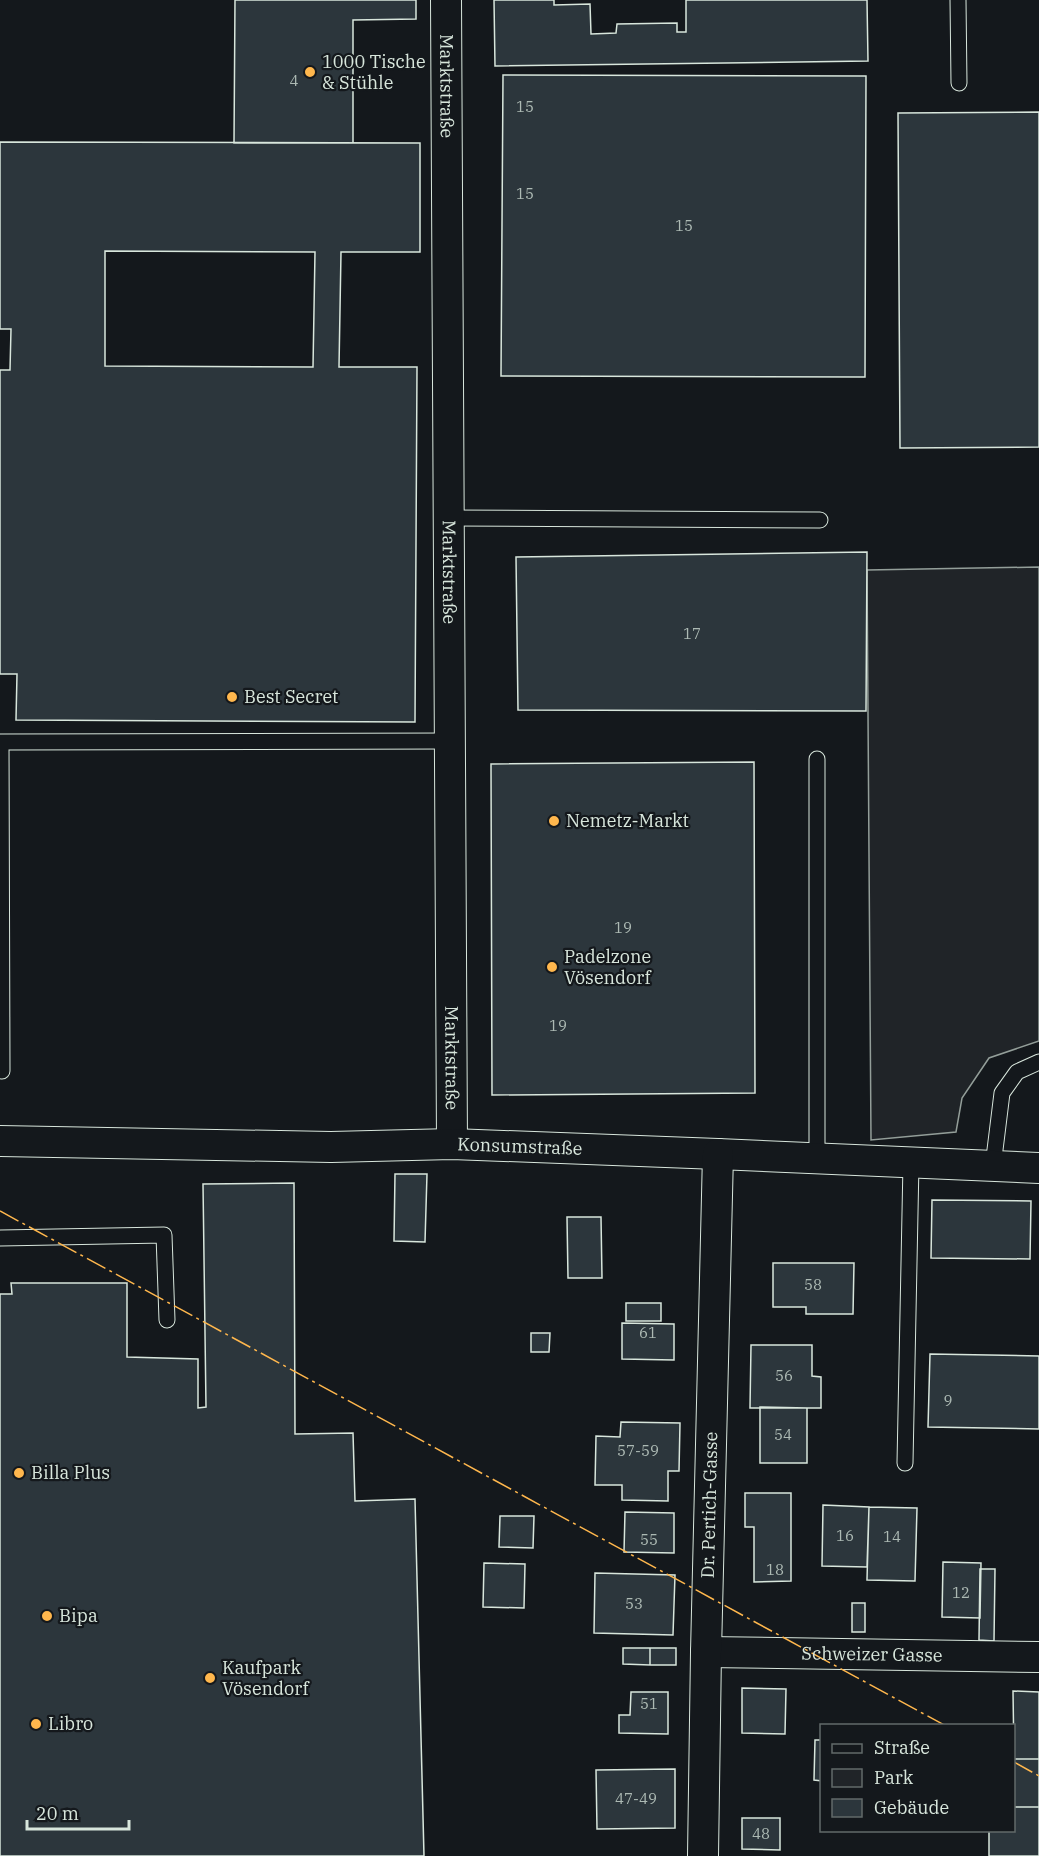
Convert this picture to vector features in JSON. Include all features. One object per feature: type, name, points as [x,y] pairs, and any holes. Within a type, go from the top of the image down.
[{"type":"street","name":"Marktstraße","points":[[446,0],[452,1144]]},
{"type":"street","name":"Konsumstraße","points":[[0,1141],[331,1147],[452,1144],[1039,1168]]},
{"type":"street","name":"Dr. Pertich-Gasse","points":[[703,1856],[718,1154]]},
{"type":"street","name":"Schweizer Gasse","points":[[706,1652],[1039,1657]]},
{"type":"lane","points":[[958,0],[959,82]]},
{"type":"lane","points":[[448,518],[820,520]]},
{"type":"lane","points":[[2,1071],[1,742],[450,741]]},
{"type":"lane","points":[[817,1158],[818,759]]},
{"type":"lane","points":[[993,1166],[1002,1093],[1017,1072],[1039,1062]]},
{"type":"lane","points":[[905,1462],[911,1163]]},
{"type":"lane","points":[[0,1238],[164,1234],[167,1320]]},
{"type":"green space","points":[[1039,567],[1039,1041],[989,1058],[962,1098],[956,1132],[871,1140],[867,570]]},
{"type":"building","points":[[235,0],[416,0],[416,19],[353,20],[353,143],[234,143]]},
{"type":"building","points":[[494,0],[554,0],[554,5],[590,4],[591,34],[616,33],[617,24],[677,23],[677,32],[686,32],[686,0],[867,0],[868,61],[495,66]]},
{"type":"building","points":[[503,75],[866,76],[865,377],[501,376]]},
{"type":"building","points":[[1039,112],[1039,447],[900,448],[898,113]]},
{"type":"building","points":[[0,142],[420,143],[420,252],[341,252],[339,367],[417,367],[415,722],[16,720],[17,674],[0,674],[0,370],[10,370],[11,329],[0,329]],"holes":[[[105,251],[315,252],[313,367],[105,366]]]},
{"type":"building","points":[[867,552],[866,711],[518,710],[516,557]]},
{"type":"building","points":[[754,762],[755,1093],[492,1095],[491,764]]},
{"type":"building","points":[[395,1174],[427,1174],[425,1242],[394,1241]]},
{"type":"building","name":"Kaufpark Vösendorf","points":[[294,1183],[295,1434],[353,1433],[355,1501],[415,1499],[424,1856],[0,1856],[0,1294],[12,1294],[11,1283],[127,1283],[127,1357],[198,1359],[198,1408],[206,1407],[203,1184]]},
{"type":"building","points":[[932,1200],[1031,1201],[1030,1259],[931,1258]]},
{"type":"building","points":[[567,1217],[601,1217],[602,1278],[568,1278]]},
{"type":"building","points":[[773,1263],[854,1263],[853,1314],[806,1314],[806,1307],[773,1307]]},
{"type":"building","points":[[626,1303],[661,1303],[661,1321],[626,1321]]},
{"type":"building","points":[[622,1323],[674,1324],[674,1360],[622,1359]]},
{"type":"building","points":[[531,1333],[550,1333],[549,1352],[531,1352]]},
{"type":"building","points":[[751,1345],[812,1345],[812,1376],[821,1377],[821,1408],[750,1408]]},
{"type":"building","points":[[930,1354],[1039,1356],[1039,1429],[928,1427]]},
{"type":"building","points":[[760,1407],[807,1408],[807,1463],[760,1463]]},
{"type":"building","points":[[621,1422],[680,1423],[679,1471],[668,1471],[668,1501],[622,1500],[622,1485],[595,1485],[596,1436],[620,1437]]},
{"type":"building","points":[[745,1493],[791,1493],[791,1581],[754,1582],[754,1527],[745,1527]]},
{"type":"building","points":[[823,1505],[869,1507],[867,1567],[822,1566]]},
{"type":"building","points":[[869,1507],[917,1508],[915,1581],[867,1580]]},
{"type":"building","points":[[625,1512],[674,1513],[674,1553],[624,1552]]},
{"type":"building","points":[[500,1516],[534,1516],[533,1548],[499,1547]]},
{"type":"building","points":[[943,1562],[981,1563],[980,1618],[942,1617]]},
{"type":"building","points":[[484,1563],[525,1564],[524,1608],[483,1607]]},
{"type":"building","points":[[980,1569],[995,1569],[994,1641],[979,1640]]},
{"type":"building","points":[[595,1573],[675,1575],[673,1635],[594,1633]]},
{"type":"building","points":[[852,1603],[865,1603],[865,1632],[852,1632]]},
{"type":"building","points":[[623,1648],[650,1648],[650,1665],[623,1664]]},
{"type":"building","points":[[650,1648],[676,1648],[676,1665],[650,1665]]},
{"type":"building","points":[[742,1688],[786,1689],[785,1734],[742,1733]]},
{"type":"building","points":[[1013,1691],[1039,1692],[1039,1759],[1015,1759]]},
{"type":"building","points":[[631,1692],[668,1692],[668,1734],[619,1733],[619,1715],[630,1715]]},
{"type":"building","points":[[815,1740],[820,1740],[820,1781],[814,1780]]},
{"type":"building","points":[[1015,1759],[1039,1759],[1039,1807],[1015,1807]]},
{"type":"building","points":[[675,1769],[675,1828],[597,1829],[596,1770]]},
{"type":"building","points":[[1015,1807],[1039,1807],[1039,1856],[989,1856],[989,1832],[1015,1832]]},
{"type":"building","points":[[742,1818],[780,1818],[780,1850],[742,1849]]},
{"type":"power","points":[[0,1211],[942,1724]]},
{"type":"power","points":[[1015,1763],[1039,1776]]},
{"type":"place","name":"1000 Tische & Stühle","points":[[310,72]]},
{"type":"place","name":"Best Secret","points":[[232,697]]},
{"type":"place","name":"Nemetz-Markt","points":[[554,821]]},
{"type":"place","name":"Padelzone Vösendorf","points":[[552,967]]},
{"type":"place","name":"Billa Plus","points":[[19,1473]]},
{"type":"place","name":"Bipa","points":[[47,1616]]},
{"type":"place","name":"Kaufpark Vösendorf","points":[[210,1678]]},
{"type":"place","name":"Libro","points":[[36,1724]]}]
